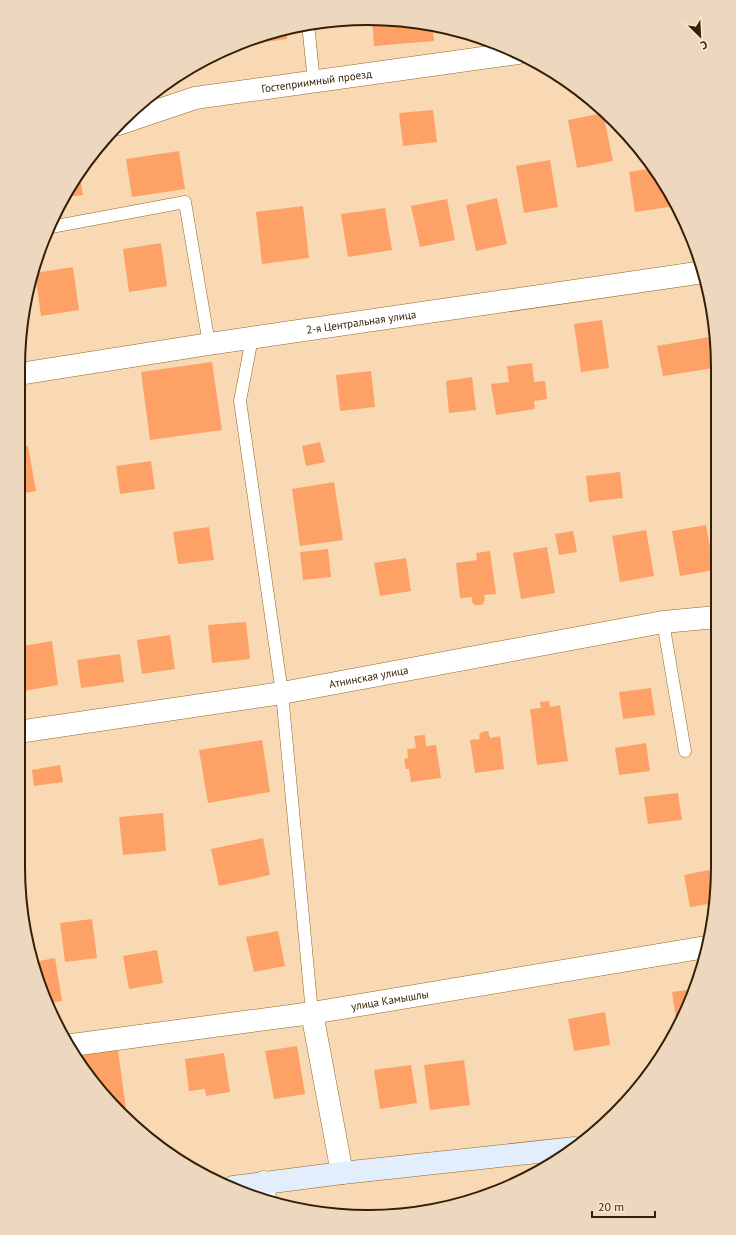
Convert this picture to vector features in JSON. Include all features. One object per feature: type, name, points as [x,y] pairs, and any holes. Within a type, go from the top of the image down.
[{"type":"street","name":"Гостеприимный проезд","points":[[131,120],[195,98],[507,55]]},
{"type":"street","name":"2-я Центральная улица","points":[[25,373],[209,344],[697,273]]},
{"type":"street","name":"Атнинская улица","points":[[25,731],[282,692],[663,622],[711,618]]},
{"type":"street","name":"улица Камышлы","points":[[75,1045],[312,1013],[701,948]]},
{"type":"street","points":[[312,1013],[342,1172]]},
{"type":"street","points":[[251,1189],[264,1191],[342,1172],[563,1149]]},
{"type":"lane","points":[[309,31],[314,82]]},
{"type":"lane","points":[[56,226],[185,202],[209,344]]},
{"type":"lane","points":[[252,338],[240,401],[282,692],[312,1013]]},
{"type":"lane","points":[[663,622],[685,751]]},
{"type":"building","points":[[373,25],[413,28],[433,32],[434,41],[374,46]]},
{"type":"building","points":[[287,35],[287,39],[258,43]]},
{"type":"building","points":[[433,110],[437,142],[403,146],[399,113]]},
{"type":"building","points":[[598,114],[604,119],[613,161],[577,168],[568,120]]},
{"type":"building","points":[[179,151],[185,189],[132,197],[126,159]]},
{"type":"building","points":[[550,160],[558,207],[524,213],[516,166]]},
{"type":"building","points":[[647,169],[668,202],[669,207],[635,212],[629,172]]},
{"type":"building","points":[[81,181],[83,195],[71,196]]},
{"type":"building","points":[[497,198],[507,244],[476,251],[466,205]]},
{"type":"building","points":[[447,199],[455,240],[420,247],[411,206]]},
{"type":"building","points":[[303,206],[309,258],[262,264],[256,212]]},
{"type":"building","points":[[385,208],[392,250],[348,257],[341,214]]},
{"type":"building","points":[[161,243],[167,286],[129,292],[123,249]]},
{"type":"building","points":[[73,267],[79,310],[41,316],[36,282],[39,272]]},
{"type":"building","points":[[602,320],[609,368],[581,372],[574,324]]},
{"type":"building","points":[[709,337],[711,368],[663,376],[657,346]]},
{"type":"building","points":[[212,362],[222,430],[150,440],[141,372]]},
{"type":"building","points":[[532,363],[534,382],[545,381],[547,399],[534,401],[535,409],[496,415],[491,384],[509,382],[507,366]]},
{"type":"building","points":[[371,371],[375,407],[340,411],[336,375]]},
{"type":"building","points":[[472,377],[476,410],[449,413],[446,381]]},
{"type":"building","points":[[320,442],[325,462],[306,466],[302,446]]},
{"type":"building","points":[[25,446],[28,446],[36,491],[25,493]]},
{"type":"building","points":[[151,461],[155,489],[120,494],[116,466]]},
{"type":"building","points":[[620,472],[623,498],[589,502],[586,476]]},
{"type":"building","points":[[334,482],[343,540],[300,546],[292,489]]},
{"type":"building","points":[[706,525],[711,553],[711,571],[680,576],[672,531]]},
{"type":"building","points":[[209,527],[214,560],[178,564],[173,532]]},
{"type":"building","points":[[646,530],[654,576],[620,582],[612,536]]},
{"type":"building","points":[[573,531],[577,552],[559,555],[555,534]]},
{"type":"building","points":[[547,547],[555,593],[521,599],[513,553]]},
{"type":"building","points":[[328,549],[331,577],[303,580],[300,552]]},
{"type":"building","points":[[490,551],[496,594],[484,595],[485,600],[482,605],[475,605],[472,602],[472,597],[460,598],[456,563],[477,560],[476,553]]},
{"type":"building","points":[[406,558],[411,591],[380,596],[374,563]]},
{"type":"building","points":[[246,622],[250,659],[212,663],[208,625]]},
{"type":"building","points":[[170,635],[175,669],[142,674],[137,640]]},
{"type":"building","points":[[52,641],[58,685],[25,691],[25,646]]},
{"type":"building","points":[[120,654],[124,682],[81,688],[77,660]]},
{"type":"building","points":[[651,688],[655,715],[623,719],[619,692]]},
{"type":"building","points":[[549,701],[550,707],[560,705],[568,761],[537,765],[530,709],[541,708],[540,702]]},
{"type":"building","points":[[488,731],[490,738],[500,736],[504,769],[475,773],[470,740],[480,739],[479,736],[481,732]]},
{"type":"building","points":[[425,735],[426,746],[436,745],[441,778],[411,782],[409,769],[406,769],[404,759],[408,758],[407,749],[416,748],[414,736]]},
{"type":"building","points":[[262,740],[270,792],[208,803],[199,750]]},
{"type":"building","points":[[646,743],[650,771],[619,775],[615,748]]},
{"type":"building","points":[[60,765],[63,782],[34,786],[32,770]]},
{"type":"building","points":[[678,793],[682,820],[648,824],[644,797]]},
{"type":"building","points":[[163,813],[166,851],[123,855],[119,817]]},
{"type":"building","points":[[263,838],[270,875],[219,886],[211,849]]},
{"type":"building","points":[[709,870],[710,878],[709,904],[690,907],[684,875]]},
{"type":"building","points":[[92,919],[97,958],[65,962],[60,923]]},
{"type":"building","points":[[278,931],[285,966],[254,972],[246,937]]},
{"type":"building","points":[[157,950],[163,983],[129,989],[123,956]]},
{"type":"building","points":[[55,958],[62,1001],[53,1002],[38,961]]},
{"type":"building","points":[[688,990],[676,1019],[672,992]]},
{"type":"building","points":[[605,1012],[610,1045],[574,1051],[568,1019]]},
{"type":"building","points":[[297,1046],[305,1094],[274,1099],[265,1051]]},
{"type":"building","points":[[118,1050],[126,1111],[96,1076],[81,1055]]},
{"type":"building","points":[[224,1053],[230,1092],[206,1096],[205,1089],[189,1091],[185,1059]]},
{"type":"building","points":[[464,1060],[470,1105],[430,1110],[424,1065]]},
{"type":"building","points":[[411,1065],[417,1103],[380,1109],[374,1070]]}]
